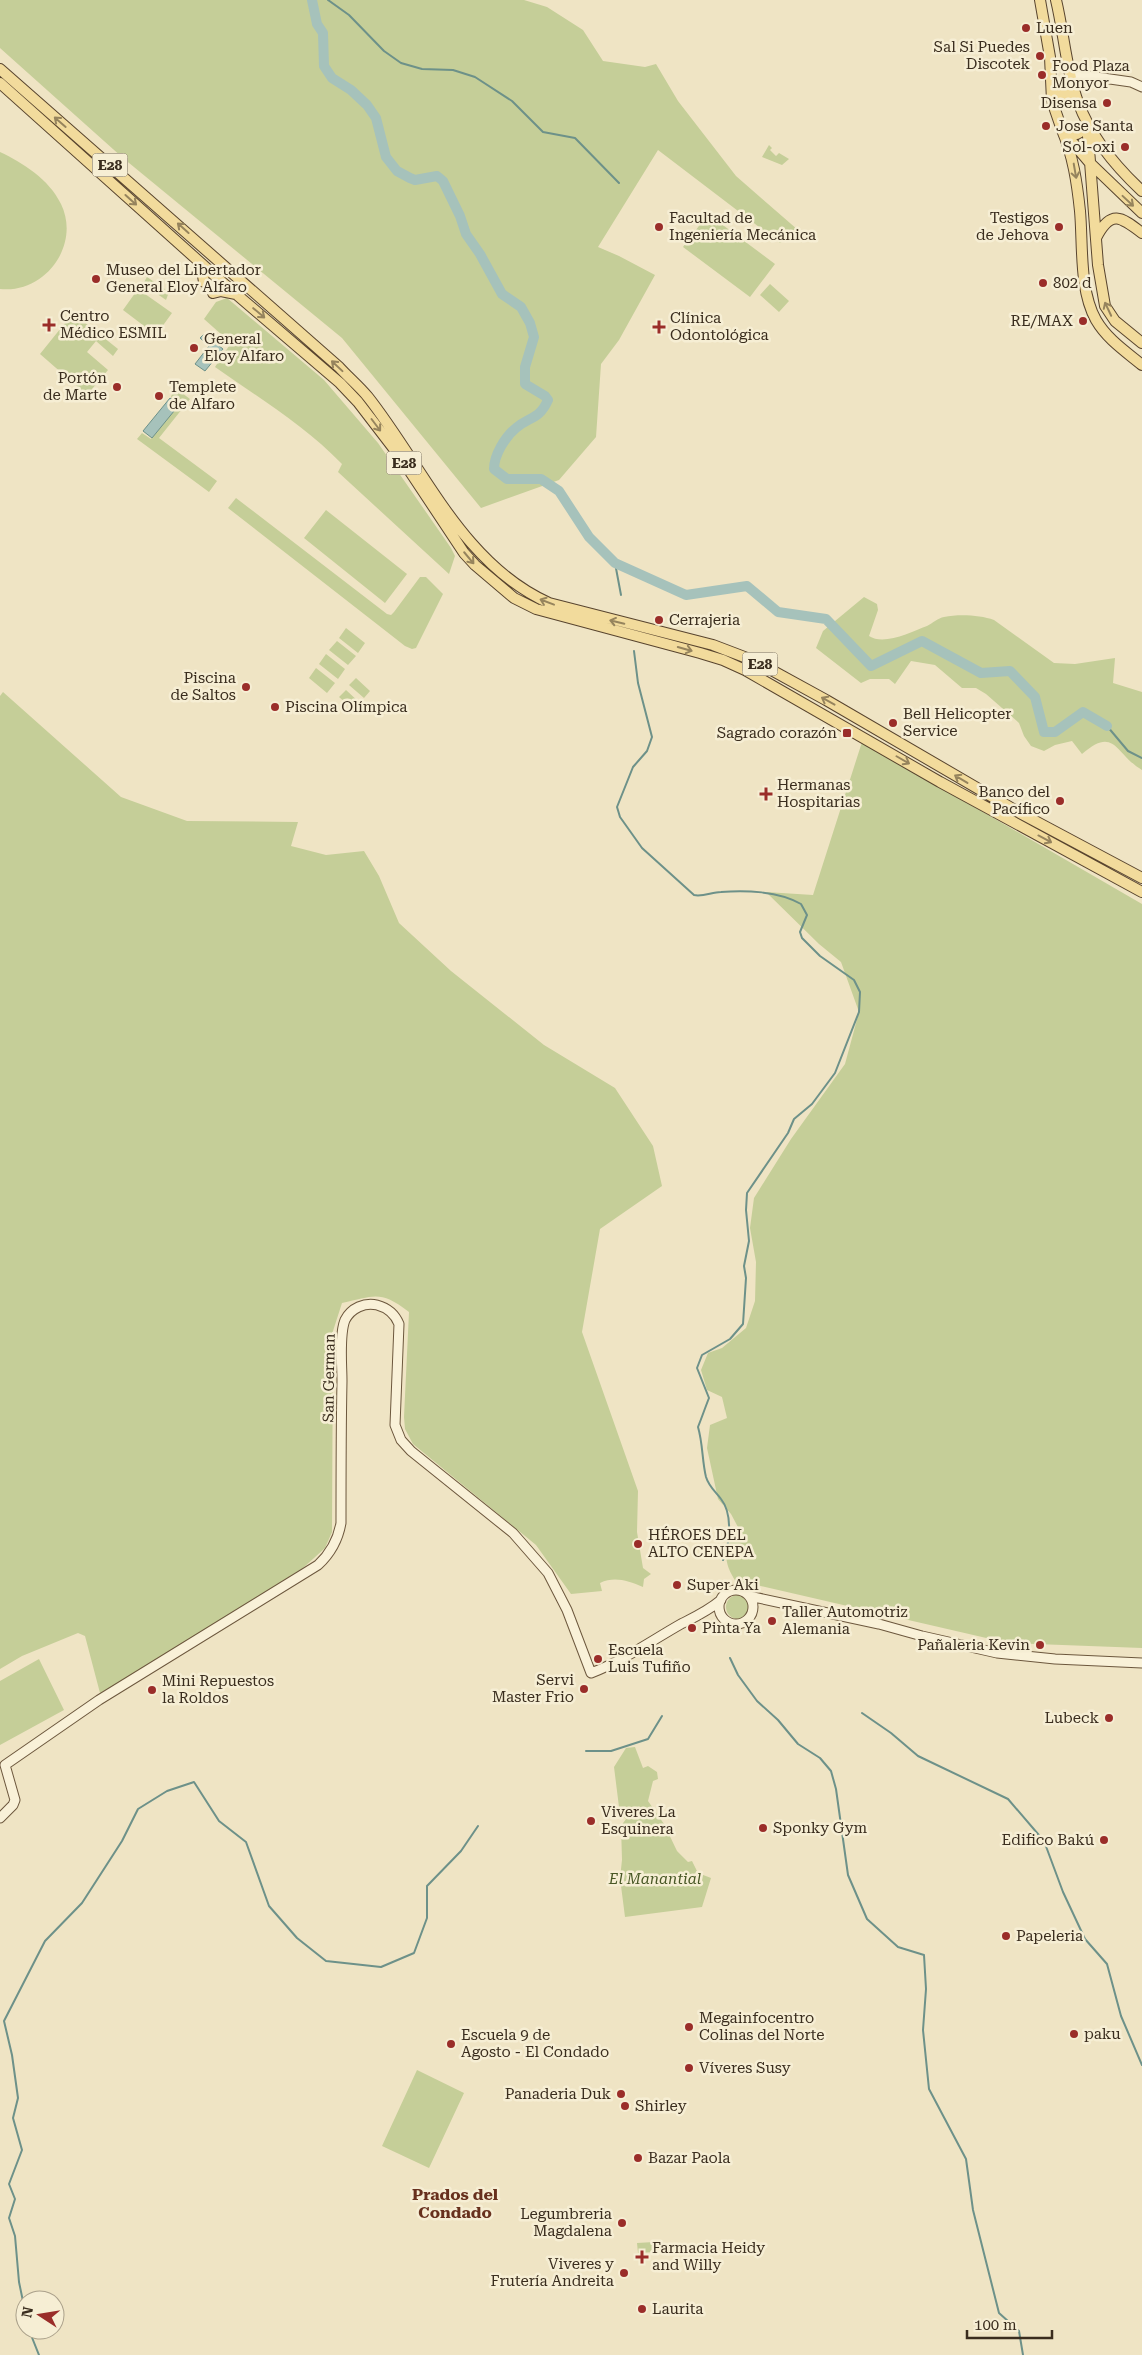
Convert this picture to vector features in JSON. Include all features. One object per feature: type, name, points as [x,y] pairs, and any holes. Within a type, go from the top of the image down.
[{"type":"main road","points":[[1040,0],[1050,58],[1052,101],[1071,152],[1076,174],[1085,282],[1094,316],[1112,340],[1142,365]]},
{"type":"main road","points":[[1056,0],[1077,100],[1087,123],[1099,142],[1125,175],[1142,192]]},
{"type":"main road","name":"E28","points":[[0,69],[339,367],[367,396],[457,526],[498,571],[535,597],[593,621]]},
{"type":"main road","points":[[1073,84],[1077,76],[1082,75],[1131,82],[1142,87]]},
{"type":"main road","name":"E28","points":[[0,83],[236,294],[319,363],[358,402],[401,458],[475,565],[502,589],[536,609],[639,632],[713,645],[754,662],[870,725],[1020,813],[1092,857],[1142,892]]},
{"type":"main road","points":[[1052,101],[1057,95],[1064,93],[1077,100]]},
{"type":"main road","points":[[1062,130],[1077,134],[1082,131],[1087,123]]},
{"type":"main road","points":[[1087,123],[1098,265],[1105,306],[1115,322],[1142,343]]},
{"type":"main road","points":[[1062,130],[1090,163],[1142,214]]},
{"type":"main road","points":[[1096,239],[1107,221],[1113,218],[1126,221],[1142,233]]},
{"type":"main road","points":[[201,263],[204,282]]},
{"type":"main road","points":[[213,293],[222,291],[236,294]]},
{"type":"main road","name":"E28","points":[[639,632],[723,660],[940,782],[1092,857],[1142,878]]},
{"type":"main road","points":[[861,736],[870,725]]},
{"type":"main road","name":"San German","points":[[0,1818],[13,1805],[15,1800],[5,1765],[66,1722],[318,1565],[327,1557],[336,1542],[341,1523],[342,1354],[344,1323],[352,1311],[366,1305],[374,1304],[386,1309],[392,1313],[400,1324],[395,1425],[401,1440],[411,1451],[513,1533],[548,1573],[567,1610],[591,1672],[605,1667],[700,1615]]},
{"type":"main road","points":[[700,1615],[721,1600],[726,1594],[736,1590],[771,1602],[879,1624],[997,1653],[1055,1659],[1142,1663]]},
{"type":"main road","points":[[721,1600],[719,1606],[722,1616],[728,1622],[737,1624],[750,1618],[753,1611],[753,1603],[749,1596]]},
{"type":"main road","points":[[753,1611],[771,1602]]},
{"type":"main road","points":[[700,1615],[722,1616]]},
{"type":"green space","points":[[0,0],[524,0],[547,7],[583,30],[603,61],[645,67],[656,64],[678,101],[736,176],[798,230],[780,243],[658,150],[598,247],[655,275],[619,340],[601,364],[596,437],[559,480],[481,508],[342,338],[123,158],[0,48]]},
{"type":"green space","points":[[769,145],[772,148],[770,150],[776,156],[779,153],[789,159],[782,165],[762,157]]},
{"type":"green space","points":[[0,152],[18,161],[50,187],[61,204],[66,220],[66,235],[62,250],[55,264],[44,275],[31,284],[16,288],[0,289]]},
{"type":"green space","points":[[708,214],[775,264],[750,297],[683,247]]},
{"type":"green space","points":[[147,277],[169,292],[166,300],[143,284]]},
{"type":"green space","points":[[770,284],[789,301],[779,312],[760,295]]},
{"type":"green space","points":[[138,289],[172,313],[156,335],[123,310]]},
{"type":"green space","points":[[227,298],[324,380],[378,443],[451,548],[455,556],[449,574],[338,472],[342,464],[327,450],[281,412],[215,367],[231,343],[204,319],[216,302]]},
{"type":"green space","points":[[73,313],[118,349],[113,356],[96,341],[87,352],[108,370],[87,395],[40,354]]},
{"type":"green space","points":[[174,387],[190,399],[159,438],[217,481],[209,492],[137,439],[142,433],[151,439],[179,404],[171,397]]},
{"type":"green space","points":[[236,498],[387,614],[391,615],[394,612],[420,577],[426,577],[443,594],[416,648],[412,649],[405,646],[228,508]]},
{"type":"green space","points":[[326,510],[407,574],[385,603],[304,538]]},
{"type":"green space","points":[[864,597],[877,604],[878,610],[869,636],[875,639],[882,640],[898,637],[944,617],[982,617],[994,620],[1054,663],[1075,664],[1115,658],[1113,683],[1142,692],[1142,770],[1108,742],[1102,742],[1093,746],[1082,754],[1072,741],[1055,745],[1044,751],[1031,746],[1024,736],[1019,723],[986,694],[976,688],[962,688],[935,665],[911,661],[895,684],[889,679],[870,679],[861,683],[816,648],[823,631]]},
{"type":"green space","points":[[346,628],[365,643],[358,653],[339,638]]},
{"type":"green space","points":[[337,641],[356,656],[348,665],[329,650]]},
{"type":"green space","points":[[326,654],[345,669],[338,679],[319,664]]},
{"type":"green space","points":[[316,668],[335,683],[327,693],[309,678]]},
{"type":"green space","points":[[356,678],[370,691],[364,698],[349,685]]},
{"type":"green space","points":[[346,690],[360,703],[354,710],[339,697]]},
{"type":"green space","points":[[3,692],[121,797],[187,821],[298,822],[291,846],[326,855],[364,851],[379,876],[399,923],[451,971],[544,1045],[615,1088],[653,1146],[662,1186],[600,1229],[582,1332],[638,1491],[637,1532],[643,1568],[651,1574],[644,1579],[643,1587],[627,1581],[611,1580],[600,1583],[602,1591],[571,1594],[536,1545],[413,1444],[405,1429],[404,1417],[409,1312],[391,1300],[370,1297],[342,1303],[333,1331],[332,1532],[325,1548],[303,1568],[118,1684],[100,1693],[85,1636],[78,1633],[22,1656],[0,1669],[0,696]]},
{"type":"green space","points":[[862,742],[1142,904],[1142,1648],[1008,1643],[748,1583],[736,1582],[729,1568],[726,1555],[727,1548],[739,1529],[731,1514],[718,1499],[707,1448],[710,1425],[727,1418],[722,1397],[707,1390],[701,1370],[708,1353],[722,1348],[746,1328],[755,1301],[756,1262],[750,1228],[754,1198],[791,1139],[845,1064],[859,1012],[841,962],[819,944],[766,892],[813,895]]},
{"type":"green space","points":[[738,1595],[747,1598],[750,1607],[747,1616],[738,1619],[729,1616],[726,1607],[729,1598]]},
{"type":"green space","points":[[39,1659],[64,1710],[0,1745],[0,1681]]},
{"type":"green space","name":"El Manantial","points":[[635,1747],[643,1768],[648,1766],[657,1772],[658,1779],[653,1781],[648,1801],[664,1824],[677,1851],[688,1862],[692,1861],[698,1873],[711,1878],[702,1907],[625,1917],[620,1878],[622,1860],[621,1826],[626,1819],[620,1815],[614,1767],[626,1748]]},
{"type":"green space","points":[[417,2070],[464,2093],[429,2168],[382,2146]]},
{"type":"green space","points":[[654,2242],[654,2252],[638,2253],[637,2243]]},
{"type":"water","points":[[204,334],[223,349],[205,371],[195,364],[209,346],[200,338]]},
{"type":"water","points":[[170,398],[179,405],[152,438],[143,431]]},
{"type":"waterway","points":[[312,0],[317,24],[323,33],[324,66],[332,78],[351,90],[367,105],[376,118],[386,157],[397,171],[415,180],[437,176],[443,181],[460,216],[466,234],[480,254],[502,294],[521,307],[530,323],[534,337],[525,367],[525,384],[545,396],[548,400],[538,414],[521,424],[508,436],[498,452],[494,469],[507,479],[541,479],[559,491],[589,537],[615,563],[686,595],[747,586],[778,612],[826,619],[871,666],[922,641],[981,673],[1010,671],[1035,697],[1044,732],[1055,732],[1083,712],[1107,726]]},
{"type":"waterway","points":[[328,0],[349,15],[384,51],[401,63],[422,69],[453,70],[475,77],[512,101],[543,132],[575,138],[619,183]]},
{"type":"waterway","points":[[615,563],[621,595]]},
{"type":"waterway","points":[[634,651],[638,683],[652,737],[647,751],[633,767],[617,807],[620,817],[642,848],[694,895],[751,891],[783,896],[801,904],[807,915],[800,932],[802,938],[820,956],[854,980],[860,992],[859,1012],[835,1073],[812,1104],[794,1119],[788,1133],[747,1193],[746,1210],[749,1241],[744,1266],[746,1278],[743,1324],[730,1339],[702,1355],[697,1368],[709,1398],[698,1427],[706,1477],[725,1505],[729,1521],[729,1538],[723,1560]]},
{"type":"waterway","points":[[1107,726],[1128,751],[1142,758]]},
{"type":"waterway","points":[[730,1658],[738,1675],[757,1701],[778,1720],[798,1744],[820,1758],[831,1771],[836,1789],[848,1875],[867,1919],[898,1947],[924,1955],[926,1989],[923,2030],[929,2089],[966,2159],[973,2210],[999,2313],[1019,2331],[1023,2355]]},
{"type":"waterway","points":[[862,1713],[891,1733],[918,1756],[1008,1799],[1044,1841],[1063,1892],[1085,1939],[1107,1964],[1121,2016],[1142,2065]]},
{"type":"waterway","points":[[586,1751],[611,1751],[648,1739],[662,1716]]},
{"type":"waterway","points":[[21,2290],[15,2236],[9,2218],[15,2199],[9,2184],[22,2150],[13,2118],[18,2098],[12,2055],[4,2021],[45,1941],[82,1903],[122,1841],[138,1809],[167,1791],[194,1782],[219,1821],[246,1842],[269,1906],[297,1938],[326,1961],[381,1967],[414,1953],[427,1918],[427,1886],[461,1851],[478,1826]]},
{"type":"waterway","points":[[33,2340],[39,2355]]},
{"type":"place","name":"Luen","points":[[1026,28]]},
{"type":"place","name":"Sal Si Puedes Discotek","points":[[1040,56]]},
{"type":"place","name":"Food Plaza Monyor","points":[[1042,75]]},
{"type":"place","name":"Disensa","points":[[1107,103]]},
{"type":"place","name":"Jose Santa","points":[[1046,126]]},
{"type":"place","name":"Sol-oxi","points":[[1125,147]]},
{"type":"place","name":"Facultad de Ingeniería Mecánica","points":[[659,227]]},
{"type":"place","name":"Testigos de Jehova","points":[[1059,227]]},
{"type":"place","name":"Museo del Libertador General Eloy Alfaro","points":[[96,279]]},
{"type":"place","name":"802 d","points":[[1043,283]]},
{"type":"place","name":"RE/MAX","points":[[1083,321]]},
{"type":"place","name":"Centro Médico ESMIL","points":[[49,325]]},
{"type":"place","name":"Clínica Odontológica","points":[[659,327]]},
{"type":"place","name":"General Eloy Alfaro","points":[[194,348]]},
{"type":"place","name":"Portón de Marte","points":[[117,387]]},
{"type":"place","name":"Templete de Alfaro","points":[[159,396]]},
{"type":"place","name":"Cerrajeria","points":[[659,620]]},
{"type":"place","name":"Piscina de Saltos","points":[[246,687]]},
{"type":"place","name":"Piscina Olímpica","points":[[275,707]]},
{"type":"place","name":"Bell Helicopter Service","points":[[893,723]]},
{"type":"place","name":"Sagrado corazón","points":[[847,733]]},
{"type":"place","name":"Hermanas Hospitarias","points":[[766,794]]},
{"type":"place","name":"Banco del Pacífico","points":[[1060,801]]},
{"type":"place","name":"HÉROES DEL ALTO CENEPA","points":[[638,1544]]},
{"type":"place","name":"Super Aki","points":[[677,1585]]},
{"type":"place","name":"Taller Automotriz Alemania","points":[[772,1621]]},
{"type":"place","name":"Pinta Ya","points":[[692,1628]]},
{"type":"place","name":"Pañaleria Kevin","points":[[1040,1645]]},
{"type":"place","name":"Escuela Luis Tufiño","points":[[598,1659]]},
{"type":"place","name":"Servi Master Frio","points":[[584,1689]]},
{"type":"place","name":"Mini Repuestos la Roldos","points":[[152,1690]]},
{"type":"place","name":"Lubeck","points":[[1109,1718]]},
{"type":"place","name":"Viveres La Esquinera","points":[[591,1821]]},
{"type":"place","name":"Sponky Gym","points":[[763,1828]]},
{"type":"place","name":"Edifico Bakú","points":[[1104,1840]]},
{"type":"place","name":"Papeleria","points":[[1006,1936]]},
{"type":"place","name":"Megainfocentro Colinas del Norte","points":[[689,2027]]},
{"type":"place","name":"paku","points":[[1074,2034]]},
{"type":"place","name":"Escuela 9 de Agosto - El Condado","points":[[451,2044]]},
{"type":"place","name":"Víveres Susy","points":[[689,2068]]},
{"type":"place","name":"Panaderia Duk","points":[[621,2094]]},
{"type":"place","name":"Shirley","points":[[625,2106]]},
{"type":"place","name":"Bazar Paola","points":[[638,2158]]},
{"type":"place","name":"Legumbreria Magdalena","points":[[622,2223]]},
{"type":"place","name":"Farmacia Heidy and Willy","points":[[642,2257]]},
{"type":"place","name":"Viveres y Frutería Andreita","points":[[624,2273]]},
{"type":"place","name":"Laurita","points":[[642,2309]]},
{"type":"district","name":"Prados del Condado","points":[[455,2203]]}]
